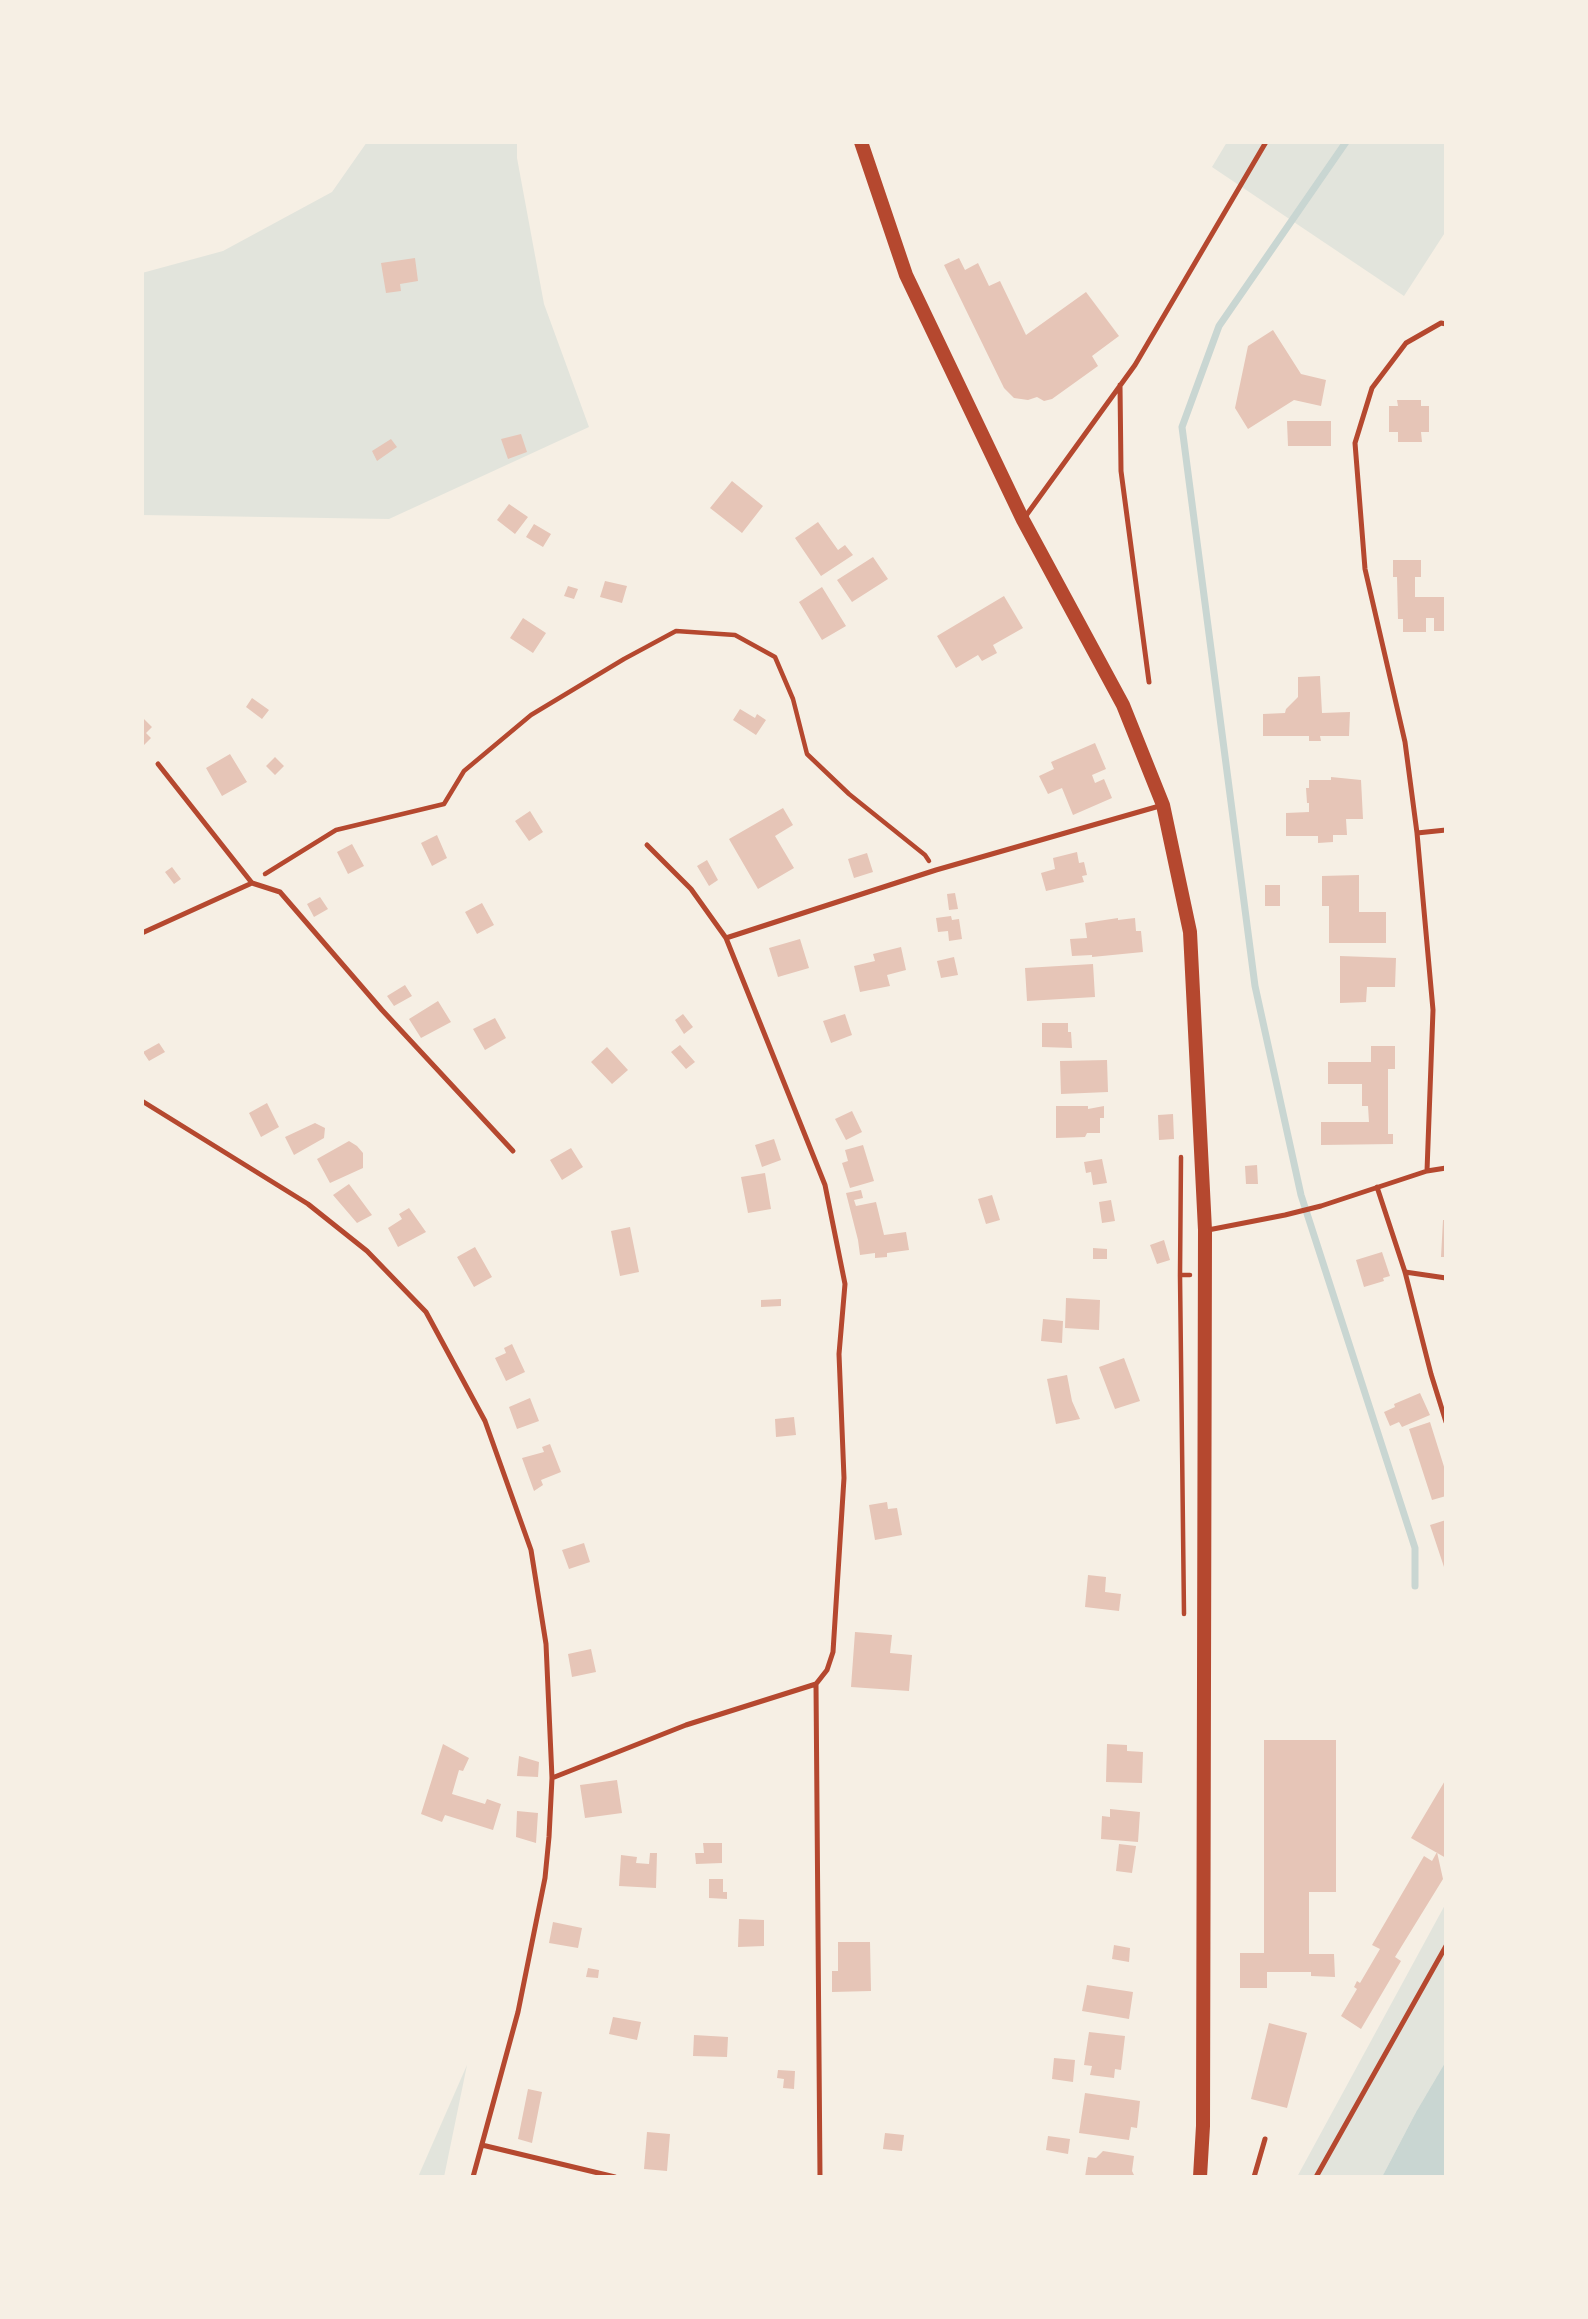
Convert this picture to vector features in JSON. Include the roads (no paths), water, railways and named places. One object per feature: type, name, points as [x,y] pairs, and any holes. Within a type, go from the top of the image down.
[{"type":"main road","points":[[861,142],[906,275],[1023,520],[1124,705],[1163,805],[1191,932],[1205,1230],[1203,2126],[1200,2177]]},
{"type":"lane","points":[[1023,520],[1135,365],[1266,142]]},
{"type":"lane","points":[[1427,1171],[1433,1010],[1417,833],[1405,742],[1365,569],[1356,443],[1372,388],[1406,342],[1441,323],[1446,324]]},
{"type":"lane","points":[[1120,385],[1121,471],[1149,682]]},
{"type":"lane","points":[[158,764],[251,883],[279,892],[382,1010],[513,1151]]},
{"type":"lane","points":[[726,938],[936,870],[1163,805]]},
{"type":"lane","points":[[1417,833],[1446,830]]},
{"type":"lane","points":[[552,1777],[686,1725],[816,1684],[827,1670],[833,1652],[844,1478],[839,1354],[845,1284],[825,1185],[726,938],[691,889],[647,845]]},
{"type":"lane","points":[[142,933],[251,883]]},
{"type":"lane","points":[[142,1101],[308,1204],[367,1251],[426,1312],[485,1421],[531,1550],[546,1644],[552,1777],[545,1878],[518,2012],[473,2177]]},
{"type":"lane","points":[[1205,1230],[1321,1206],[1427,1171],[1446,1168]]},
{"type":"lane","points":[[1377,1187],[1405,1272],[1446,1422]]},
{"type":"lane","points":[[1405,1272],[1446,1278]]},
{"type":"lane","points":[[816,1684],[820,2177]]},
{"type":"lane","points":[[1315,2177],[1446,1946]]},
{"type":"lane","points":[[1254,2177],[1265,2138]]},
{"type":"lane","points":[[482,2145],[615,2177]]},
{"type":"waterway","points":[[1346,142],[1219,326],[1182,427],[1255,986],[1301,1195],[1415,1548],[1415,1586]]}]
